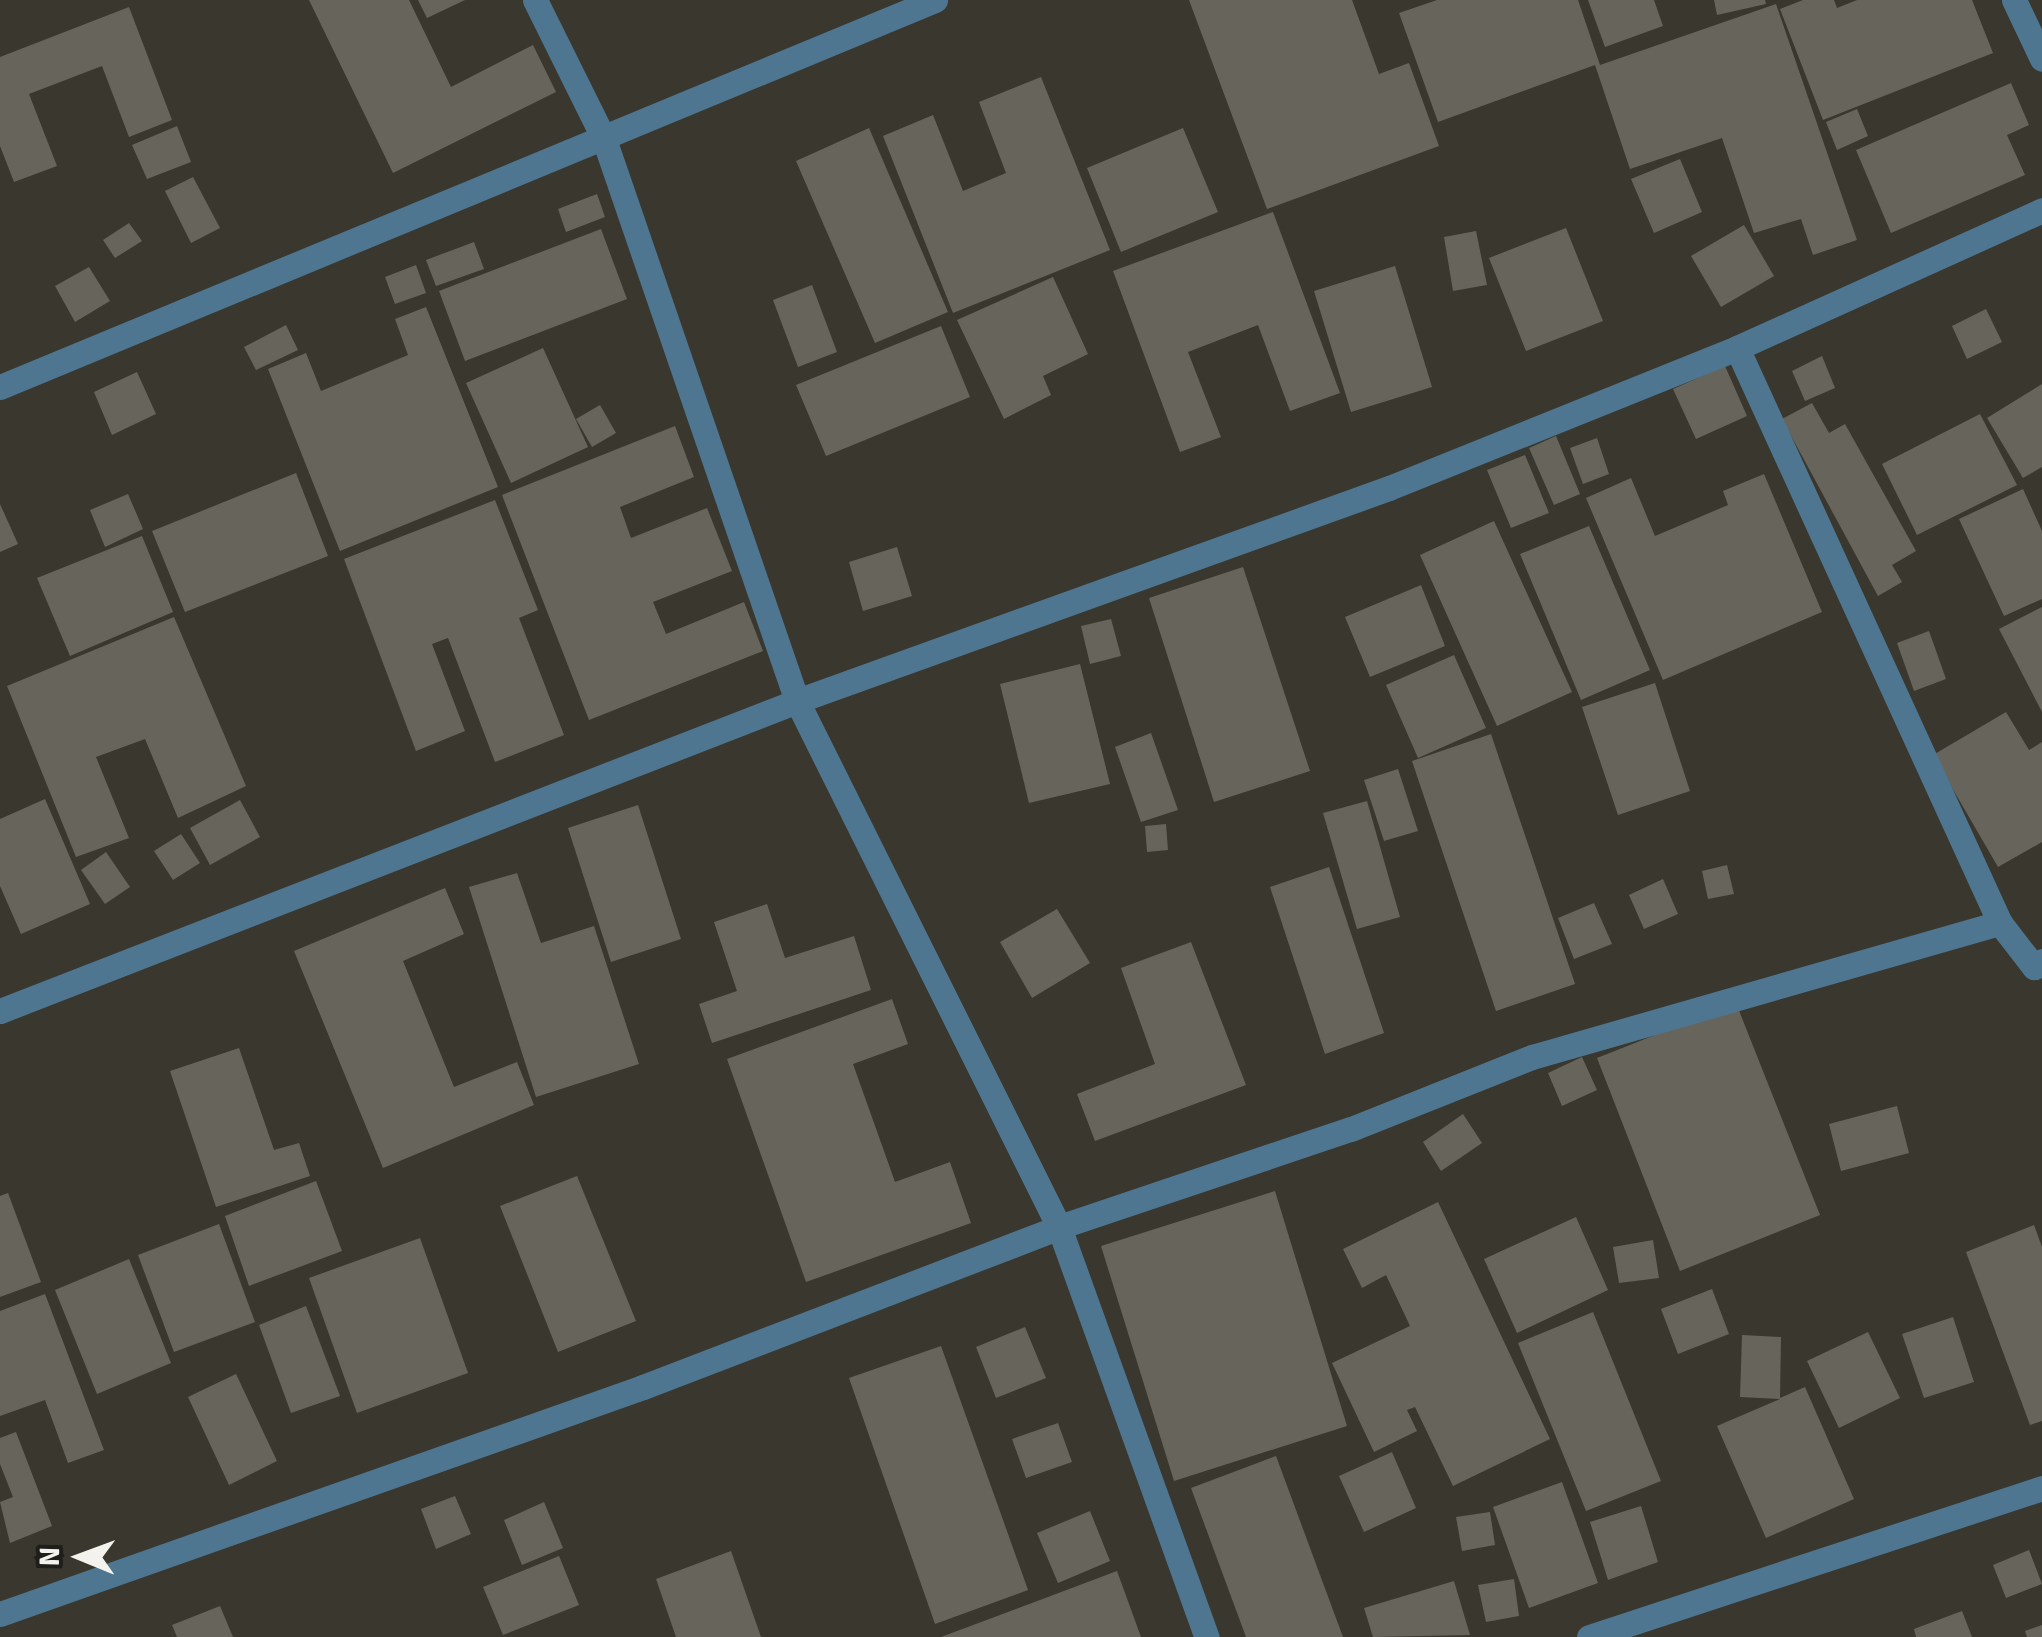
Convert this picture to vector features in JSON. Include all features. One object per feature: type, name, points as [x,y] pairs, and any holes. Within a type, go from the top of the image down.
[{"type":"street","points":[[535,0],[604,139],[797,701],[1059,1227],[1207,1637]]},
{"type":"street","points":[[0,386],[935,0]]},
{"type":"street","points":[[2014,0],[2042,59]]},
{"type":"street","points":[[0,1012],[797,701],[1388,488],[1738,348],[2042,210]]},
{"type":"street","points":[[1738,348],[2000,923],[2034,967],[2042,961]]},
{"type":"street","points":[[0,1614],[644,1386],[1059,1227],[1351,1129],[1532,1057],[2000,923]]},
{"type":"street","points":[[1589,1637],[2042,1488]]},
{"type":"building","points":[[309,0],[409,0],[451,87],[533,45],[556,92],[393,173]]},
{"type":"building","points":[[418,0],[465,0],[427,18]]},
{"type":"building","points":[[1189,0],[1352,0],[1379,74],[1409,63],[1439,146],[1267,209]]},
{"type":"building","points":[[1437,0],[1578,0],[1600,65],[1776,4],[1857,240],[1813,255],[1801,219],[1754,233],[1722,138],[1630,169],[1595,65],[1438,122],[1399,13]]},
{"type":"building","points":[[1588,0],[1654,0],[1663,26],[1605,47]]},
{"type":"building","points":[[1714,0],[1765,0],[1766,4],[1717,15]]},
{"type":"building","points":[[1803,0],[1834,0],[1837,8],[1857,0],[1972,0],[1993,53],[1823,120],[1780,9]]},
{"type":"building","points":[[129,7],[172,120],[129,137],[102,66],[29,94],[57,166],[14,182],[0,146],[0,57]]},
{"type":"building","points":[[1041,77],[1110,250],[953,313],[883,136],[933,115],[963,191],[1006,173],[979,102]]},
{"type":"building","points":[[2011,83],[2029,125],[2007,135],[2025,175],[1891,233],[1856,150]]},
{"type":"building","points":[[1857,109],[1868,136],[1837,150],[1826,122]]},
{"type":"building","points":[[177,126],[191,162],[147,179],[132,145]]},
{"type":"building","points":[[869,128],[948,312],[875,343],[796,161]]},
{"type":"building","points":[[1183,128],[1218,212],[1121,252],[1087,168]]},
{"type":"building","points":[[1680,159],[1702,212],[1654,233],[1631,179]]},
{"type":"building","points":[[193,177],[220,228],[191,243],[165,191]]},
{"type":"building","points":[[597,194],[605,217],[566,232],[558,209]]},
{"type":"building","points":[[1273,212],[1340,393],[1290,411],[1258,325],[1188,352],[1221,437],[1180,452],[1113,271]]},
{"type":"building","points":[[129,223],[142,241],[115,258],[103,240]]},
{"type":"building","points":[[1744,225],[1774,276],[1721,307],[1691,256]]},
{"type":"building","points":[[1566,228],[1603,321],[1526,351],[1489,258]]},
{"type":"building","points":[[601,229],[627,299],[465,361],[439,291]]},
{"type":"building","points":[[1476,231],[1487,285],[1453,291],[1444,237]]},
{"type":"building","points":[[474,242],[484,269],[436,286],[426,260]]},
{"type":"building","points":[[416,265],[426,293],[395,304],[385,277]]},
{"type":"building","points":[[1395,266],[1432,387],[1351,412],[1314,291]]},
{"type":"building","points":[[89,267],[110,301],[75,322],[55,286]]},
{"type":"building","points":[[1053,277],[1088,354],[1043,376],[1051,395],[1004,419],[957,320]]},
{"type":"building","points":[[812,285],[837,352],[798,367],[773,300]]},
{"type":"building","points":[[426,307],[498,487],[340,551],[268,369],[306,353],[321,391],[408,355],[395,319]]},
{"type":"building","points":[[1986,309],[2002,342],[1967,359],[1952,326]]},
{"type":"building","points":[[286,325],[298,350],[256,370],[244,347]]},
{"type":"building","points":[[941,326],[970,397],[826,456],[796,385]]},
{"type":"building","points":[[543,348],[588,447],[511,483],[466,383]]},
{"type":"building","points":[[1822,356],[1835,388],[1805,401],[1792,371]]},
{"type":"building","points":[[1725,366],[1747,416],[1696,439],[1673,389]]},
{"type":"building","points":[[137,372],[156,414],[112,435],[94,392]]},
{"type":"building","points":[[2042,384],[2042,467],[2023,478],[1987,418]]},
{"type":"building","points":[[1812,403],[1829,433],[1845,424],[1916,551],[1892,565],[1902,582],[1878,596],[1782,419]]},
{"type":"building","points":[[600,405],[616,433],[592,447],[576,419]]},
{"type":"building","points":[[1980,414],[2017,485],[1917,535],[1882,464]]},
{"type":"building","points":[[675,426],[694,477],[620,507],[631,538],[707,508],[732,571],[653,602],[666,634],[744,602],[763,651],[589,720],[502,495]]},
{"type":"building","points":[[1556,436],[1580,494],[1554,505],[1529,448]]},
{"type":"building","points":[[1597,438],[1609,474],[1583,484],[1570,448]]},
{"type":"building","points":[[1525,455],[1549,513],[1511,528],[1487,470]]},
{"type":"building","points":[[296,473],[328,556],[185,612],[152,531]]},
{"type":"building","points":[[1764,474],[1822,612],[1663,680],[1586,498],[1631,478],[1655,536],[1728,505],[1723,491]]},
{"type":"building","points":[[2023,489],[2042,531],[2042,599],[2004,616],[1959,519]]},
{"type":"building","points":[[128,494],[143,529],[105,547],[90,510]]},
{"type":"building","points":[[495,500],[538,610],[519,618],[564,735],[495,762],[448,638],[432,644],[465,731],[416,751],[344,559]]},
{"type":"building","points":[[0,504],[18,544],[0,552]]},
{"type":"building","points":[[1494,521],[1572,692],[1497,726],[1420,555]]},
{"type":"building","points":[[1589,526],[1650,670],[1581,700],[1520,554]]},
{"type":"building","points":[[142,536],[173,612],[70,656],[37,578]]},
{"type":"building","points":[[897,547],[912,596],[863,611],[849,562]]},
{"type":"building","points":[[1243,567],[1310,771],[1214,802],[1149,598]]},
{"type":"building","points":[[1421,585],[1445,646],[1370,677],[1345,617]]},
{"type":"building","points":[[2042,607],[2042,712],[1999,629]]},
{"type":"building","points":[[174,617],[246,786],[178,818],[145,739],[96,757],[129,838],[76,857],[7,686]]},
{"type":"building","points":[[1111,619],[1121,656],[1090,664],[1081,626]]},
{"type":"building","points":[[1929,631],[1946,679],[1914,691],[1897,643]]},
{"type":"building","points":[[1454,655],[1486,728],[1418,758],[1386,685]]},
{"type":"building","points":[[1080,664],[1110,784],[1029,803],[1000,684]]},
{"type":"building","points":[[1655,683],[1690,791],[1618,815],[1582,707]]},
{"type":"building","points":[[2006,712],[2029,750],[2042,742],[2042,842],[1998,867],[1933,755]]},
{"type":"building","points":[[1151,733],[1178,810],[1141,822],[1115,747]]},
{"type":"building","points":[[1491,734],[1575,984],[1496,1011],[1412,761]]},
{"type":"building","points":[[1398,769],[1418,831],[1384,841],[1364,780]]},
{"type":"building","points":[[45,799],[90,904],[21,934],[0,886],[0,819]]},
{"type":"building","points":[[240,800],[260,837],[210,865],[190,828]]},
{"type":"building","points":[[1367,801],[1400,917],[1357,929],[1323,813]]},
{"type":"building","points":[[638,805],[681,939],[611,962],[568,828]]},
{"type":"building","points":[[1166,824],[1168,850],[1147,852],[1145,826]]},
{"type":"building","points":[[181,834],[200,863],[173,880],[154,851]]},
{"type":"building","points":[[106,852],[130,887],[105,904],[81,870]]},
{"type":"building","points":[[1727,865],[1734,894],[1708,899],[1702,871]]},
{"type":"building","points":[[1329,867],[1384,1033],[1325,1054],[1270,887]]},
{"type":"building","points":[[517,873],[541,943],[594,926],[639,1064],[536,1097],[469,887]]},
{"type":"building","points":[[1663,879],[1678,914],[1644,929],[1629,895]]},
{"type":"building","points":[[445,888],[464,934],[403,961],[454,1087],[517,1062],[534,1105],[383,1168],[294,951]]},
{"type":"building","points":[[1594,903],[1612,944],[1574,959],[1558,918]]},
{"type":"building","points":[[767,904],[785,958],[854,936],[871,990],[712,1043],[699,1004],[737,991],[714,922]]},
{"type":"building","points":[[1057,909],[1090,963],[1032,998],[1000,942]]},
{"type":"building","points":[[1191,942],[1246,1085],[1095,1141],[1077,1094],[1155,1064],[1121,968]]},
{"type":"building","points":[[892,999],[908,1044],[853,1064],[895,1182],[950,1162],[971,1223],[806,1282],[727,1059]]},
{"type":"building","points":[[1736,1003],[1820,1215],[1680,1271],[1597,1058]]},
{"type":"building","points":[[239,1048],[274,1150],[299,1143],[310,1176],[216,1207],[170,1071]]},
{"type":"building","points":[[1582,1057],[1597,1090],[1562,1106],[1548,1073]]},
{"type":"building","points":[[1897,1106],[1909,1153],[1841,1171],[1829,1124]]},
{"type":"building","points":[[1463,1114],[1482,1143],[1441,1171],[1423,1142]]},
{"type":"building","points":[[577,1176],[636,1321],[558,1352],[500,1206]]},
{"type":"building","points":[[316,1181],[342,1251],[249,1286],[225,1216]]},
{"type":"building","points":[[1275,1191],[1347,1426],[1174,1481],[1101,1246]]},
{"type":"building","points":[[8,1193],[41,1282],[0,1297],[0,1196]]},
{"type":"building","points":[[1438,1202],[1550,1439],[1453,1486],[1415,1407],[1407,1410],[1417,1431],[1374,1452],[1332,1363],[1410,1326],[1386,1275],[1362,1288],[1343,1249]]},
{"type":"building","points":[[1576,1217],[1608,1290],[1517,1333],[1484,1259]]},
{"type":"building","points":[[219,1224],[255,1322],[174,1352],[138,1255]]},
{"type":"building","points":[[2034,1225],[2042,1247],[2042,1421],[2030,1425],[1966,1252]]},
{"type":"building","points":[[420,1238],[468,1373],[357,1413],[309,1278]]},
{"type":"building","points":[[1653,1240],[1659,1278],[1619,1283],[1613,1247]]},
{"type":"building","points":[[129,1259],[171,1363],[97,1394],[55,1290]]},
{"type":"building","points":[[1712,1289],[1729,1334],[1678,1354],[1661,1309]]},
{"type":"building","points":[[45,1294],[104,1450],[68,1463],[45,1400],[0,1416],[0,1311]]},
{"type":"building","points":[[306,1306],[340,1396],[291,1413],[259,1325]]},
{"type":"building","points":[[1593,1312],[1661,1481],[1586,1511],[1518,1343]]},
{"type":"building","points":[[1953,1317],[1974,1382],[1924,1398],[1902,1334]]},
{"type":"building","points":[[1025,1327],[1046,1378],[996,1398],[976,1347]]},
{"type":"building","points":[[1868,1332],[1900,1398],[1839,1428],[1807,1361]]},
{"type":"building","points":[[1742,1335],[1781,1337],[1780,1398],[1805,1387],[1854,1499],[1766,1538],[1717,1426],[1780,1399],[1740,1397]]},
{"type":"building","points":[[941,1346],[1028,1590],[935,1624],[849,1378]]},
{"type":"building","points":[[236,1374],[277,1461],[229,1485],[188,1397]]},
{"type":"building","points":[[1058,1423],[1072,1462],[1026,1478],[1012,1439]]},
{"type":"building","points":[[16,1432],[52,1526],[10,1543],[0,1502],[13,1497],[0,1464],[0,1438]]},
{"type":"building","points":[[1392,1452],[1416,1508],[1364,1532],[1339,1476]]},
{"type":"building","points":[[1276,1456],[1343,1637],[1246,1637],[1191,1488]]},
{"type":"building","points":[[1562,1482],[1598,1583],[1529,1608],[1493,1507]]},
{"type":"building","points":[[455,1496],[471,1534],[436,1549],[421,1509]]},
{"type":"building","points":[[544,1502],[563,1548],[522,1565],[504,1520]]},
{"type":"building","points":[[1641,1506],[1658,1562],[1608,1580],[1590,1522]]},
{"type":"building","points":[[1090,1511],[1110,1561],[1058,1583],[1037,1533]]},
{"type":"building","points":[[1490,1512],[1495,1545],[1462,1551],[1456,1517]]},
{"type":"building","points":[[2029,1550],[2042,1584],[2006,1598],[1993,1565]]},
{"type":"building","points":[[731,1551],[761,1637],[676,1637],[656,1579]]},
{"type":"building","points":[[559,1556],[579,1605],[503,1635],[483,1587]]},
{"type":"building","points":[[1117,1571],[1141,1637],[941,1637]]},
{"type":"building","points":[[1514,1579],[1519,1616],[1486,1622],[1478,1585]]},
{"type":"building","points":[[1454,1581],[1470,1635],[1373,1637],[1364,1608]]},
{"type":"building","points":[[220,1606],[233,1637],[177,1637],[172,1625]]},
{"type":"building","points":[[1962,1611],[1972,1637],[1916,1637],[1914,1629]]},
{"type":"building","points":[[2042,1625],[2042,1637],[2027,1637],[2025,1631]]}]
